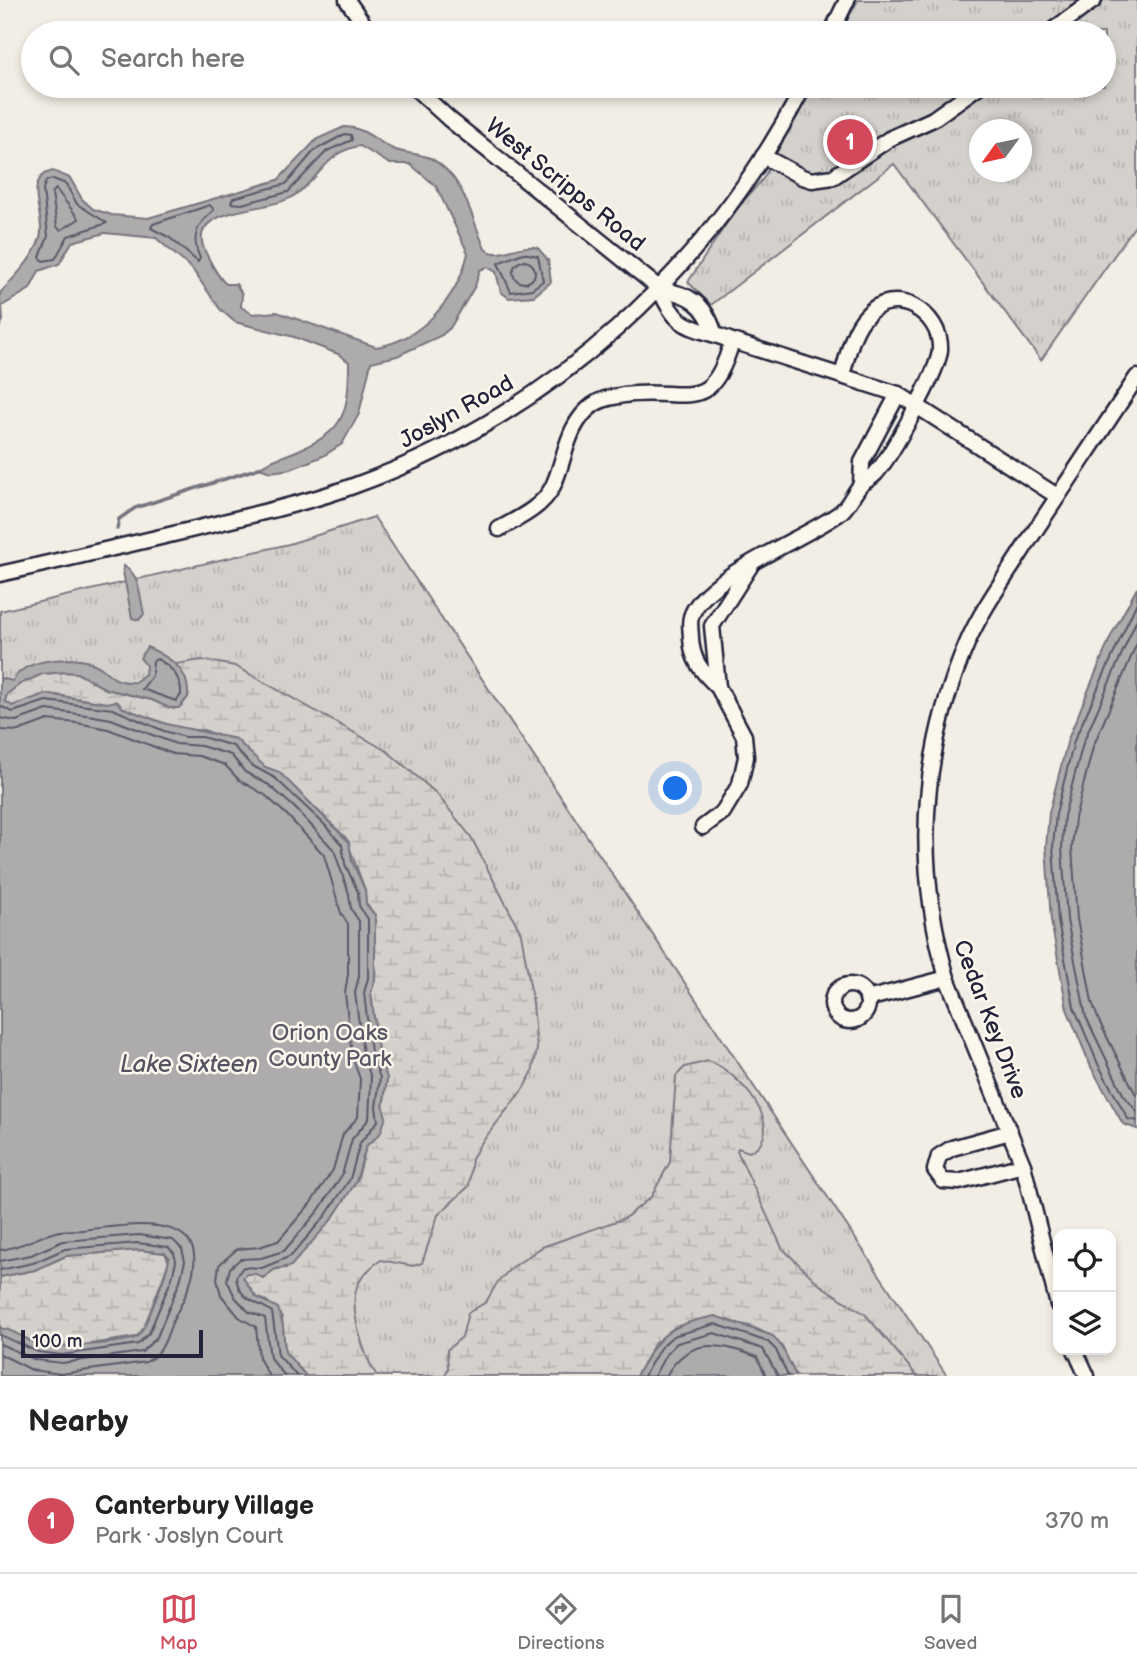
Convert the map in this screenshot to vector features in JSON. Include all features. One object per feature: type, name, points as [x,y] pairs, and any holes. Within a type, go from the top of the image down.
[{"type":"street","points":[[347,0],[362,21]]},
{"type":"street","points":[[837,21],[847,0]]},
{"type":"street","points":[[1065,21],[1094,0]]},
{"type":"street","name":"West Scripps Road","points":[[426,98],[660,289],[685,293],[708,312],[714,332]]},
{"type":"street","name":"Joslyn Road","points":[[0,574],[247,516],[351,487],[392,471],[477,430],[528,399],[607,339],[660,289],[718,222],[763,156],[797,98]]},
{"type":"street","points":[[763,156],[803,177],[813,180],[833,177],[889,139],[933,119],[962,98]]},
{"type":"street","name":"West Scripps Road","points":[[660,289],[669,312],[692,330],[714,332],[732,341],[898,394],[917,403],[1057,496]]},
{"type":"street","points":[[703,827],[723,812],[740,784],[746,757],[744,736],[718,687],[702,672],[691,654],[690,618],[700,600],[721,581],[844,510],[861,484],[876,473],[917,403],[940,351],[938,334],[931,320],[916,307],[900,301],[887,302],[866,315],[858,328],[842,374]]},
{"type":"street","points":[[499,529],[544,499],[553,486],[567,439],[593,405],[610,397],[633,394],[696,395],[712,386],[725,367],[732,341]]},
{"type":"street","name":"Cedar Key Drive","points":[[1055,1292],[1023,1165],[947,978],[932,910],[925,846],[926,798],[932,757],[946,701],[969,639],[1057,496],[1137,377]]},
{"type":"street","points":[[861,484],[862,462],[898,394]]},
{"type":"street","points":[[718,687],[712,626],[752,564]]},
{"type":"street","points":[[867,999],[947,978]]},
{"type":"street","points":[[1010,1132],[952,1148],[939,1156],[935,1170],[943,1181],[959,1182],[1023,1165]]},
{"type":"street","points":[[1077,1355],[1087,1376]]},
{"type":"green space","points":[[858,0],[1137,0],[1137,223],[1041,360],[894,164],[711,305],[688,282],[734,212],[763,179],[806,98],[1116,98],[1116,21],[847,21]]},
{"type":"green space","name":"Orion Oaks County Park","points":[[374,517],[947,1376],[0,1376],[0,611],[289,544]]},
{"type":"green space","points":[[202,660],[235,666],[387,751],[436,793],[471,837],[521,933],[533,1003],[537,1050],[532,1073],[523,1089],[479,1146],[472,1159],[469,1186],[438,1215],[422,1263],[413,1266],[381,1260],[369,1269],[360,1281],[355,1299],[357,1322],[363,1346],[377,1376],[306,1376],[285,1352],[282,1317],[267,1301],[256,1297],[243,1278],[246,1274],[256,1274],[263,1278],[275,1269],[287,1268],[332,1219],[358,1178],[366,1146],[374,1140],[383,1110],[387,1078],[378,1051],[371,993],[375,979],[375,915],[366,904],[365,890],[346,838],[279,772],[265,767],[227,739],[204,730],[186,730],[166,724],[123,708],[118,702],[107,703],[50,694],[12,706],[5,701],[7,694],[20,684],[42,674],[66,672],[77,673],[106,689],[152,700],[174,709],[182,705],[188,697],[176,664]]},
{"type":"green space","points":[[708,1061],[733,1076],[745,1088],[763,1116],[765,1130],[761,1142],[749,1152],[738,1148],[737,1151],[782,1248],[820,1285],[866,1315],[917,1376],[796,1376],[782,1347],[773,1336],[750,1326],[710,1317],[675,1327],[655,1343],[636,1376],[445,1376],[448,1368],[447,1350],[462,1337],[468,1313],[486,1302],[497,1283],[510,1269],[542,1247],[625,1218],[651,1197],[670,1162],[676,1076],[685,1067]]},
{"type":"green space","points":[[139,1250],[165,1253],[169,1262],[143,1330],[136,1337],[63,1348],[41,1345],[0,1328],[0,1277],[35,1270],[66,1256]]},
{"type":"water","points":[[344,127],[351,128],[364,132],[393,149],[421,155],[442,165],[459,186],[485,249],[497,253],[524,247],[538,248],[548,260],[551,282],[534,296],[509,298],[501,292],[496,272],[487,267],[480,270],[475,286],[450,328],[442,335],[397,356],[371,362],[359,414],[342,444],[323,456],[291,469],[271,472],[259,468],[307,446],[331,431],[344,412],[349,362],[338,354],[294,337],[235,322],[220,309],[192,269],[156,238],[105,233],[72,242],[59,264],[39,271],[30,289],[2,306],[3,320],[0,327],[0,293],[28,260],[40,238],[41,222],[36,196],[39,180],[44,174],[53,171],[70,178],[82,199],[93,209],[112,215],[148,218],[278,180],[317,139]],"holes":[[[360,146],[390,164],[410,164],[436,186],[468,253],[456,285],[436,314],[408,336],[376,347],[277,312],[253,314],[241,307],[242,294],[236,284],[226,284],[208,257],[202,240],[205,228],[215,219],[229,214],[292,197],[331,160],[348,149]]]},
{"type":"water","points":[[124,566],[139,587],[144,614],[139,620],[132,618]]},
{"type":"water","points":[[1137,588],[1137,1129],[1123,1124],[1091,1067],[1067,1009],[1051,921],[1046,847],[1049,813],[1068,739],[1111,636]]},
{"type":"water","name":"Lake Sixteen","points":[[147,647],[170,660],[186,679],[188,697],[179,708],[169,708],[152,700],[106,689],[77,673],[66,672],[42,674],[20,684],[7,694],[5,701],[12,706],[45,694],[107,703],[116,701],[123,708],[166,724],[236,739],[265,767],[279,772],[349,842],[352,861],[365,890],[366,904],[375,915],[375,979],[371,993],[378,1051],[387,1078],[383,1107],[386,1117],[380,1134],[366,1146],[356,1182],[332,1219],[291,1266],[275,1269],[263,1278],[256,1274],[246,1274],[243,1278],[256,1297],[278,1308],[283,1326],[285,1352],[306,1376],[0,1376],[0,1328],[45,1346],[92,1344],[137,1337],[150,1313],[168,1264],[169,1257],[165,1253],[139,1250],[66,1256],[35,1270],[0,1277],[0,678],[13,681],[26,668],[36,664],[72,659],[92,663],[120,681],[135,682],[145,674],[146,665],[140,658]]},
{"type":"water","points":[[715,1316],[773,1336],[782,1347],[796,1376],[636,1376],[651,1351],[666,1334],[685,1324]]},
{"type":"waterway","points":[[117,529],[119,519],[135,508],[259,468]]},
{"type":"place","name":"Canterbury Village","points":[[850,142]]}]
